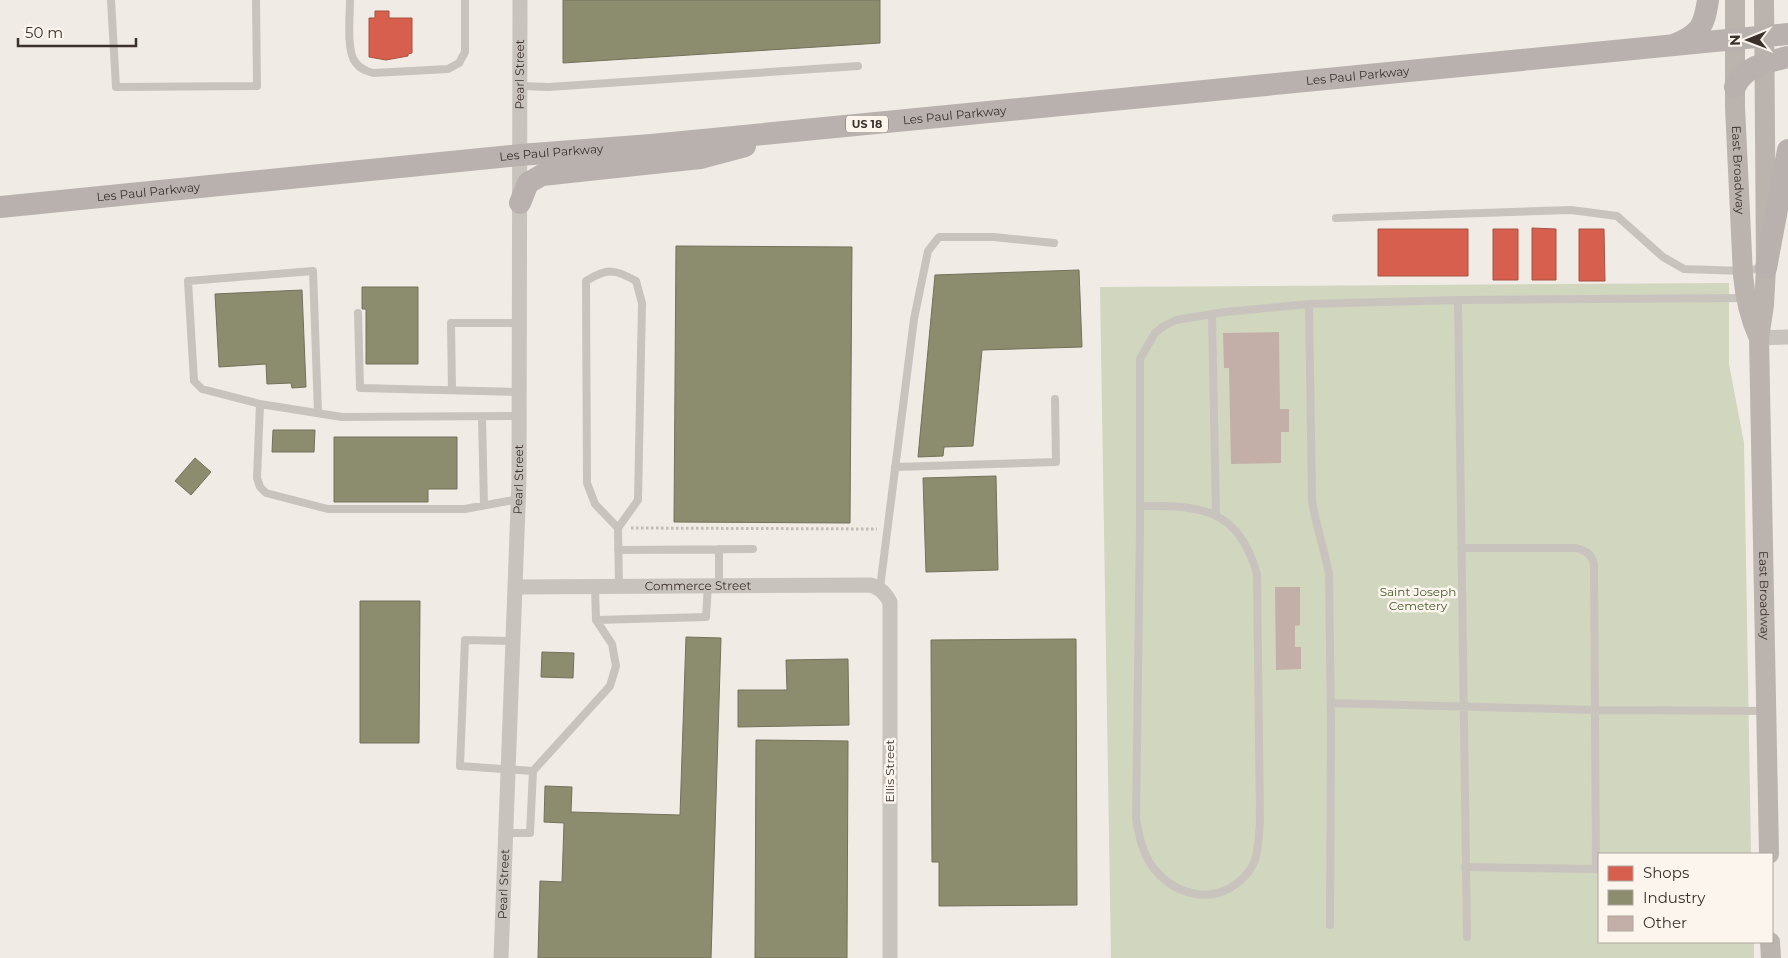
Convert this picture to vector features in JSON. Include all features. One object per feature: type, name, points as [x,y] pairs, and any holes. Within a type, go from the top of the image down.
[{"type":"main road","points":[[1670,46],[1690,38],[1698,32],[1704,24],[1708,0]]},
{"type":"main road","name":"East Broadway","points":[[1734,0],[1735,87],[1743,271],[1745,298],[1751,321],[1759,338]]},
{"type":"main road","name":"East Broadway","points":[[1764,0],[1766,268],[1764,305],[1759,338],[1769,853]]},
{"type":"main road","name":"Les Paul Parkway","points":[[0,207],[520,155],[806,130],[1788,34]]},
{"type":"main road","points":[[1735,87],[1743,74],[1764,74],[1788,57]]},
{"type":"main road","points":[[520,203],[528,183],[542,175],[700,158],[806,130]]},
{"type":"main road","points":[[1766,268],[1788,150]]},
{"type":"main road","points":[[1770,943],[1771,958]]},
{"type":"street","name":"Pearl Street","points":[[501,958],[519,499],[520,0]]},
{"type":"street","points":[[1759,338],[1788,337]]},
{"type":"street","name":"Commerce Street","points":[[516,587],[871,585],[880,588]]},
{"type":"street","name":"Ellis Street","points":[[880,588],[890,602],[890,958]]},
{"type":"lane","points":[[111,0],[116,87],[257,86],[256,0]]},
{"type":"lane","points":[[350,0],[350,53],[354,62],[363,70],[373,73],[448,69],[459,64],[465,52],[465,0]]},
{"type":"lane","points":[[520,86],[549,87],[858,66]]},
{"type":"lane","points":[[1336,218],[1571,210],[1617,216],[1663,257],[1684,269],[1743,271],[1766,268]]},
{"type":"lane","points":[[880,588],[914,319],[928,251],[939,237],[994,238],[1054,243]]},
{"type":"lane","points":[[318,413],[313,271],[188,281],[194,381],[202,388],[260,404],[342,417],[519,416]]},
{"type":"lane","points":[[618,528],[595,504],[587,483],[586,281],[600,273],[620,271],[636,280],[642,304],[638,500],[618,528],[618,587]]},
{"type":"lane","points":[[1140,506],[1185,506],[1200,508],[1216,516],[1231,526],[1243,541],[1251,555],[1256,574],[1260,821],[1258,843],[1255,861],[1243,878],[1226,891],[1207,896],[1186,892],[1168,883],[1152,866],[1141,845],[1136,819],[1140,359],[1154,333],[1176,320],[1212,314],[1309,304],[1458,300],[1745,298]]},
{"type":"lane","points":[[1458,300],[1467,937]]},
{"type":"lane","points":[[1309,304],[1312,501],[1315,522],[1329,573],[1331,703],[1330,925]]},
{"type":"lane","points":[[358,313],[360,388],[519,392]]},
{"type":"lane","points":[[1212,314],[1216,516]]},
{"type":"lane","points":[[452,390],[451,323],[519,323]]},
{"type":"lane","points":[[896,468],[1056,462],[1055,399]]},
{"type":"lane","points":[[260,404],[257,478],[260,487],[266,493],[328,508],[465,509],[519,499]]},
{"type":"lane","points":[[482,417],[484,505]]},
{"type":"lane","points":[[1461,548],[1576,548],[1585,550],[1591,555],[1594,564],[1598,869],[1465,867]]},
{"type":"lane","points":[[596,620],[706,617],[719,549]]},
{"type":"lane","points":[[618,550],[754,549]]},
{"type":"lane","points":[[506,833],[530,833],[533,771],[610,686],[616,666],[612,644],[596,620],[595,587]]},
{"type":"lane","points":[[513,641],[464,640],[460,766],[533,771]]},
{"type":"lane","points":[[1331,703],[1463,708],[1766,712]]},
{"type":"path","points":[[618,528],[863,529]]},
{"type":"green space","name":"Saint Joseph Cemetery","points":[[1729,283],[1729,364],[1744,443],[1751,853],[1598,853],[1598,943],[1754,943],[1754,958],[1111,958],[1100,287]]},
{"type":"building: Shops","points":[[375,11],[389,11],[389,18],[412,18],[412,53],[408,54],[408,56],[386,60],[369,57],[369,18],[375,18]]},
{"type":"building: Shops","points":[[1532,228],[1556,229],[1556,280],[1532,280]]},
{"type":"building: Shops","points":[[1378,229],[1468,229],[1468,276],[1378,276]]},
{"type":"building: Shops","points":[[1493,229],[1518,229],[1518,280],[1493,280]]},
{"type":"building: Shops","points":[[1579,229],[1604,229],[1605,281],[1579,281]]},
{"type":"building: Industry","points":[[563,0],[880,0],[880,43],[563,63]]},
{"type":"building: Industry","points":[[676,246],[852,247],[850,523],[674,522]]},
{"type":"building: Industry","points":[[1079,270],[1082,347],[982,350],[973,446],[944,447],[943,456],[918,457],[935,275]]},
{"type":"building: Industry","points":[[362,287],[418,287],[418,364],[366,364],[366,309],[362,309]]},
{"type":"building: Industry","points":[[302,290],[306,387],[292,388],[291,383],[267,384],[266,364],[219,367],[215,294]]},
{"type":"building: Industry","points":[[273,430],[315,430],[314,452],[272,452]]},
{"type":"building: Industry","points":[[334,437],[457,437],[457,489],[428,489],[428,502],[334,502]]},
{"type":"building: Industry","points":[[195,458],[211,472],[191,495],[175,481]]},
{"type":"building: Industry","points":[[996,476],[998,570],[926,572],[923,478]]},
{"type":"building: Industry","points":[[360,601],[420,601],[419,743],[360,743]]},
{"type":"building: Industry","points":[[686,637],[721,638],[711,958],[538,958],[540,881],[562,882],[564,823],[544,822],[545,786],[572,787],[571,812],[680,815]]},
{"type":"building: Industry","points":[[1076,639],[1077,905],[939,906],[939,862],[932,862],[931,640]]},
{"type":"building: Industry","points":[[542,652],[574,653],[573,678],[541,677]]},
{"type":"building: Industry","points":[[848,659],[849,725],[738,727],[738,690],[787,690],[786,660]]},
{"type":"building: Industry","points":[[756,740],[848,741],[847,958],[755,958]]},
{"type":"building: Other","points":[[1279,332],[1280,409],[1289,409],[1289,432],[1281,432],[1281,463],[1231,464],[1229,368],[1224,368],[1223,333]]},
{"type":"building: Other","points":[[1275,587],[1300,587],[1300,625],[1295,626],[1295,647],[1301,647],[1301,669],[1276,670]]}]
